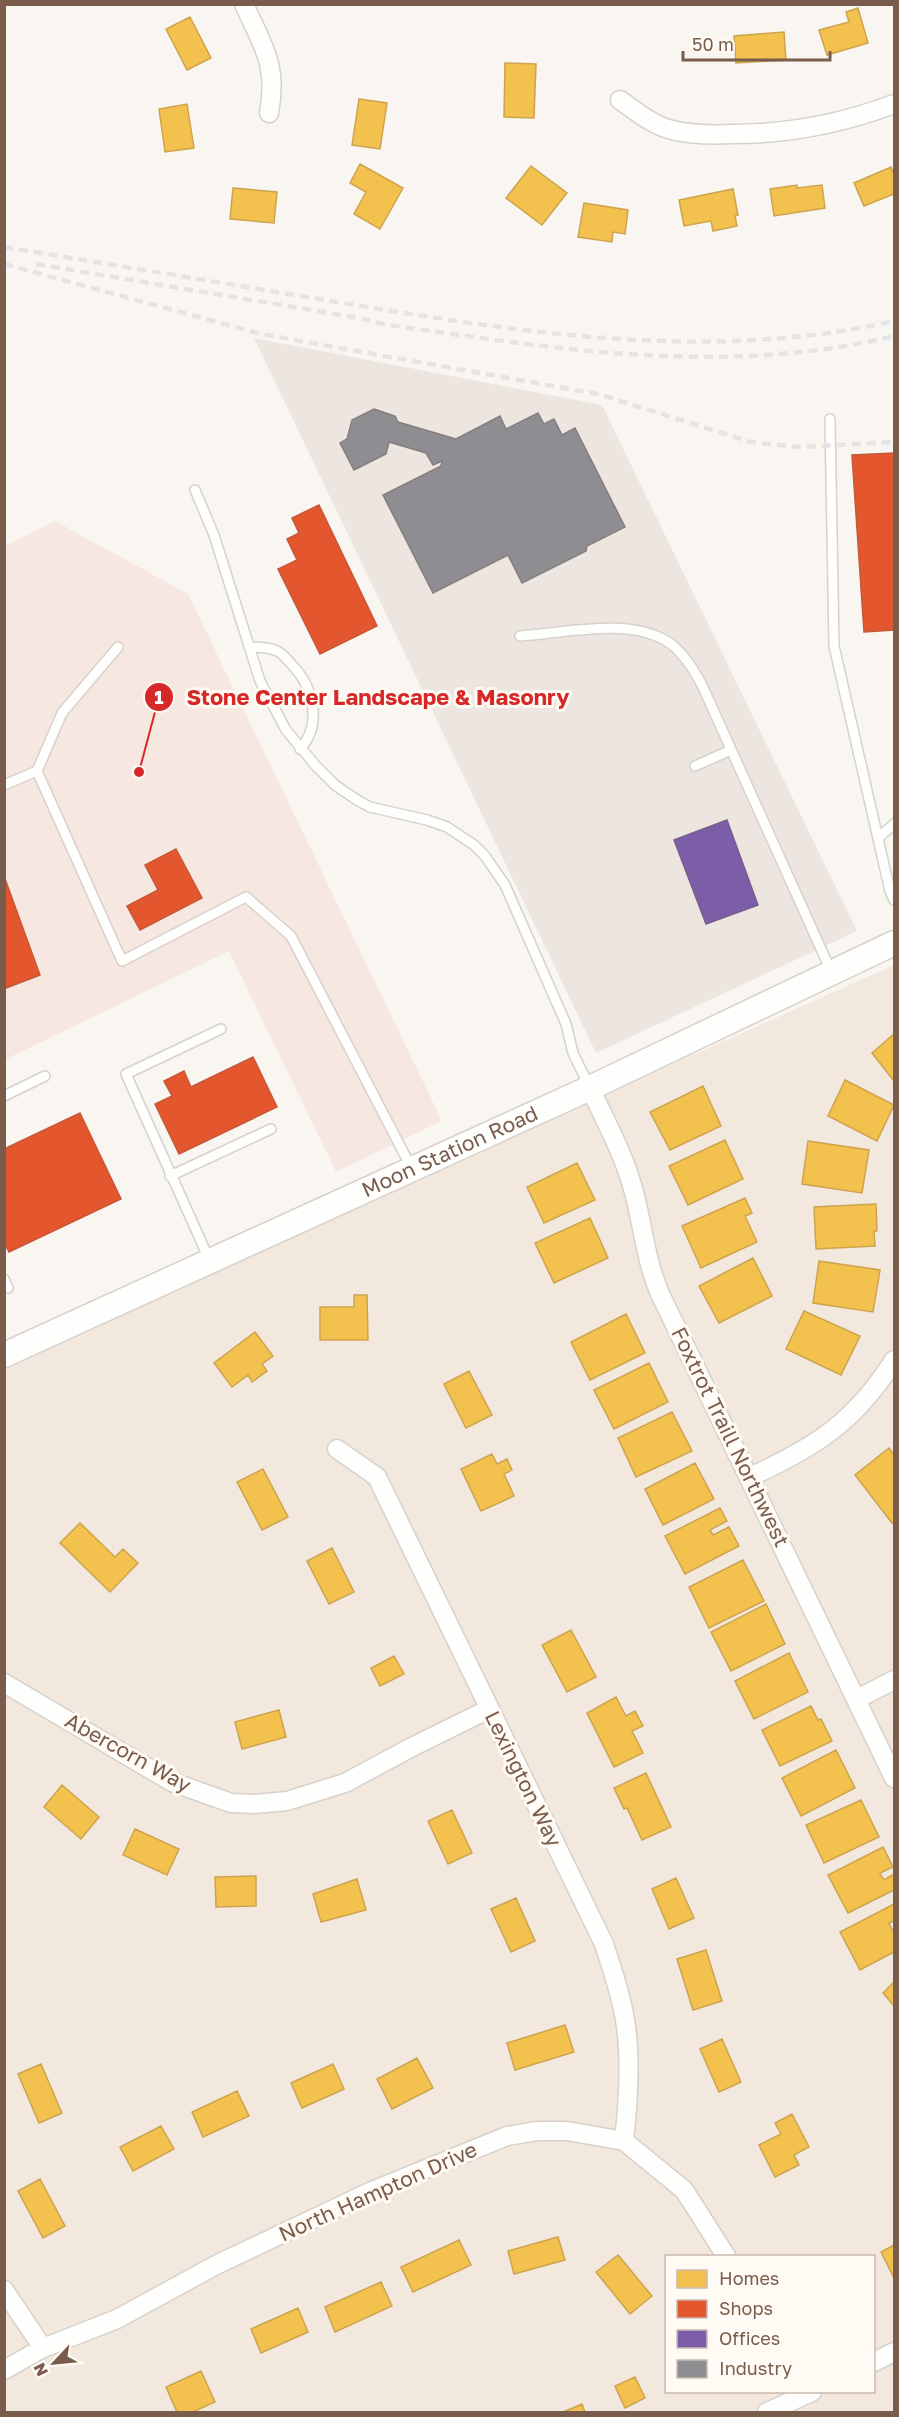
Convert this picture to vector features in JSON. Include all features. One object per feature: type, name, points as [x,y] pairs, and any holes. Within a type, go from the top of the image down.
[{"type":"street","points":[[244,4],[268,56],[273,75],[269,112]]},
{"type":"street","points":[[620,100],[650,122],[670,130],[700,135],[762,134],[823,127],[866,115],[894,104]]},
{"type":"street","name":"Moon Station Road","points":[[4,1356],[590,1088],[894,943]]},
{"type":"street","name":"Foxtrot Traill Northwest","points":[[590,1088],[625,1163],[633,1188],[652,1276],[894,1778]]},
{"type":"street","points":[[750,1477],[793,1457],[844,1423],[879,1383],[894,1359]]},
{"type":"street","name":"Lexington Way","points":[[337,1449],[377,1477],[604,1944],[618,1987],[626,2023],[628,2103],[624,2141]]},
{"type":"street","points":[[856,1699],[894,1680]]},
{"type":"street","name":"Abercorn Way","points":[[4,1683],[172,1782],[231,1803],[254,1804],[287,1801],[345,1783],[489,1709]]},
{"type":"street","name":"North Hampton Drive","points":[[4,2370],[43,2348],[117,2319],[216,2265],[372,2191],[507,2136],[537,2131],[567,2131],[624,2141],[684,2190],[725,2255]]},
{"type":"street","points":[[4,2290],[43,2348]]},
{"type":"street","points":[[875,2361],[894,2352]]},
{"type":"street","points":[[768,2412],[793,2396]]},
{"type":"lane","points":[[830,419],[834,646],[894,900]]},
{"type":"lane","points":[[195,490],[214,535],[264,690],[286,730],[300,749],[335,784],[357,800],[370,807],[447,827],[474,844],[485,856],[505,885],[562,1014],[573,1053],[590,1088]]},
{"type":"lane","points":[[520,636],[604,627],[639,631],[670,644],[690,664],[832,973]]},
{"type":"lane","points":[[4,785],[37,771],[62,713],[118,647]]},
{"type":"lane","points":[[249,647],[268,648],[279,652],[302,676],[310,691],[313,705],[311,731],[300,749]]},
{"type":"lane","points":[[695,766],[731,750]]},
{"type":"lane","points":[[37,771],[122,961],[246,897],[291,936],[412,1169]]},
{"type":"lane","points":[[878,838],[894,824]]},
{"type":"lane","points":[[210,1261],[126,1074],[221,1029]]},
{"type":"lane","points":[[4,1096],[45,1076]]},
{"type":"lane","points":[[171,1176],[271,1129]]},
{"type":"shaded area","points":[[254,338],[602,405],[857,931],[596,1053]]},
{"type":"shaded area","points":[[55,521],[188,594],[442,1121],[336,1172],[229,951],[6,1059],[5,546]]},
{"type":"shaded area","points":[[894,965],[894,2412],[5,2412],[4,1364]]},
{"type":"building: Homes","points":[[858,8],[868,43],[827,55],[819,30],[849,22],[846,12]]},
{"type":"building: Homes","points":[[190,17],[211,58],[187,70],[166,29]]},
{"type":"building: Homes","points":[[784,32],[786,60],[736,63],[734,36]]},
{"type":"building: Homes","points":[[505,63],[536,64],[534,118],[504,117]]},
{"type":"building: Homes","points":[[359,99],[387,103],[380,149],[352,145]]},
{"type":"building: Homes","points":[[187,104],[194,148],[165,152],[159,109]]},
{"type":"building: Homes","points":[[360,164],[403,188],[380,229],[354,214],[366,192],[350,183]]},
{"type":"building: Homes","points":[[531,166],[567,193],[542,225],[506,198]]},
{"type":"building: Homes","points":[[891,167],[894,175],[894,194],[864,206],[854,183]]},
{"type":"building: Homes","points":[[797,185],[797,188],[822,185],[825,208],[774,216],[770,189]]},
{"type":"building: Homes","points":[[233,188],[277,192],[274,223],[230,219]]},
{"type":"building: Homes","points":[[733,189],[738,215],[735,216],[737,226],[713,231],[711,221],[684,226],[679,200]]},
{"type":"building: Homes","points":[[584,203],[628,210],[625,234],[613,232],[612,242],[578,237]]},
{"type":"building: Homes","points":[[894,1034],[894,1081],[872,1053]]},
{"type":"building: Homes","points":[[845,1080],[894,1105],[877,1141],[828,1116]]},
{"type":"building: Homes","points":[[703,1086],[721,1126],[670,1150],[650,1112]]},
{"type":"building: Homes","points":[[725,1140],[743,1179],[688,1205],[669,1166]]},
{"type":"building: Homes","points":[[808,1141],[869,1150],[862,1193],[802,1184]]},
{"type":"building: Homes","points":[[577,1163],[595,1200],[544,1223],[527,1187]]},
{"type":"building: Homes","points":[[745,1198],[752,1213],[745,1216],[757,1242],[701,1268],[682,1226]]},
{"type":"building: Homes","points":[[876,1204],[875,1246],[816,1249],[814,1207]]},
{"type":"building: Homes","points":[[590,1218],[608,1258],[554,1283],[535,1243]]},
{"type":"building: Homes","points":[[753,1258],[772,1296],[719,1323],[699,1286]]},
{"type":"building: Homes","points":[[819,1261],[880,1270],[873,1312],[813,1303]]},
{"type":"building: Homes","points":[[354,1295],[367,1295],[368,1340],[320,1340],[320,1307],[354,1307]]},
{"type":"building: Homes","points":[[804,1311],[860,1336],[841,1375],[786,1349]]},
{"type":"building: Homes","points":[[626,1314],[645,1353],[590,1380],[571,1342]]},
{"type":"building: Homes","points":[[255,1332],[273,1356],[262,1364],[267,1371],[252,1382],[248,1375],[232,1387],[214,1363]]},
{"type":"building: Homes","points":[[649,1363],[668,1402],[614,1429],[594,1390]]},
{"type":"building: Homes","points":[[469,1371],[492,1415],[466,1428],[444,1384]]},
{"type":"building: Homes","points":[[672,1412],[692,1451],[636,1477],[618,1438]]},
{"type":"building: Homes","points":[[889,1448],[894,1455],[894,1521],[892,1523],[855,1475]]},
{"type":"building: Homes","points":[[492,1454],[497,1464],[507,1459],[512,1470],[504,1474],[514,1496],[481,1511],[461,1469]]},
{"type":"building: Homes","points":[[695,1463],[714,1499],[663,1525],[645,1489]]},
{"type":"building: Homes","points":[[263,1469],[288,1517],[262,1530],[237,1482]]},
{"type":"building: Homes","points":[[720,1508],[727,1521],[710,1530],[713,1535],[729,1527],[739,1546],[685,1574],[665,1536]]},
{"type":"building: Homes","points":[[80,1523],[115,1557],[123,1549],[138,1563],[110,1592],[60,1543]]},
{"type":"building: Homes","points":[[332,1548],[354,1592],[329,1604],[307,1561]]},
{"type":"building: Homes","points":[[743,1560],[764,1601],[709,1628],[689,1587]]},
{"type":"building: Homes","points":[[766,1604],[785,1644],[731,1671],[711,1632]]},
{"type":"building: Homes","points":[[571,1630],[596,1677],[567,1692],[542,1645]]},
{"type":"building: Homes","points":[[789,1653],[808,1692],[754,1719],[735,1681]]},
{"type":"building: Homes","points":[[394,1656],[404,1674],[380,1686],[371,1668]]},
{"type":"building: Homes","points":[[616,1697],[626,1716],[635,1711],[643,1726],[632,1731],[643,1753],[614,1767],[587,1713]]},
{"type":"building: Homes","points":[[811,1706],[818,1720],[821,1719],[832,1741],[780,1766],[762,1730]]},
{"type":"building: Homes","points":[[279,1710],[286,1737],[242,1749],[235,1722]]},
{"type":"building: Homes","points":[[836,1750],[855,1788],[801,1816],[782,1778]]},
{"type":"building: Homes","points":[[646,1773],[671,1827],[642,1840],[627,1808],[624,1809],[614,1788]]},
{"type":"building: Homes","points":[[62,1785],[99,1817],[81,1839],[44,1807]]},
{"type":"building: Homes","points":[[861,1800],[879,1837],[824,1863],[806,1825]]},
{"type":"building: Homes","points":[[452,1810],[472,1853],[448,1864],[428,1821]]},
{"type":"building: Homes","points":[[135,1829],[179,1849],[167,1875],[123,1855]]},
{"type":"building: Homes","points":[[883,1847],[893,1867],[880,1873],[884,1880],[894,1874],[894,1890],[848,1913],[828,1875]]},
{"type":"building: Homes","points":[[256,1876],[256,1906],[216,1907],[215,1877]]},
{"type":"building: Homes","points":[[676,1878],[694,1918],[669,1929],[652,1889]]},
{"type":"building: Homes","points":[[357,1879],[366,1910],[321,1922],[313,1894]]},
{"type":"building: Homes","points":[[516,1898],[535,1941],[511,1952],[491,1909]]},
{"type":"building: Homes","points":[[894,1904],[894,1921],[889,1923],[892,1930],[894,1929],[894,1952],[860,1970],[840,1932]]},
{"type":"building: Homes","points":[[706,1950],[722,2001],[693,2010],[677,1959]]},
{"type":"building: Homes","points":[[894,1982],[894,2006],[883,1993]]},
{"type":"building: Homes","points":[[565,2025],[574,2052],[515,2070],[507,2043]]},
{"type":"building: Homes","points":[[722,2039],[741,2082],[719,2092],[700,2049]]},
{"type":"building: Homes","points":[[417,2058],[433,2088],[392,2109],[377,2079]]},
{"type":"building: Homes","points":[[41,2064],[62,2113],[39,2123],[18,2074]]},
{"type":"building: Homes","points":[[333,2064],[344,2089],[302,2108],[291,2083]]},
{"type":"building: Homes","points":[[237,2091],[249,2116],[203,2137],[192,2112]]},
{"type":"building: Homes","points":[[792,2114],[809,2147],[794,2155],[799,2165],[775,2177],[759,2145],[781,2134],[775,2123]]},
{"type":"building: Homes","points":[[161,2126],[174,2149],[133,2171],[120,2147]]},
{"type":"building: Homes","points":[[40,2179],[65,2226],[43,2238],[18,2191]]},
{"type":"building: Homes","points":[[558,2237],[565,2260],[514,2274],[508,2251]]},
{"type":"building: Homes","points":[[459,2240],[471,2265],[413,2292],[401,2267]]},
{"type":"building: Homes","points":[[894,2245],[894,2278],[881,2252]]},
{"type":"building: Homes","points":[[618,2255],[652,2296],[630,2314],[596,2272]]},
{"type":"building: Homes","points":[[381,2282],[392,2306],[335,2332],[325,2307]]},
{"type":"building: Homes","points":[[298,2308],[308,2332],[261,2353],[251,2329]]},
{"type":"building: Homes","points":[[201,2371],[215,2402],[193,2412],[177,2412],[166,2387]]},
{"type":"building: Homes","points":[[635,2377],[645,2398],[625,2408],[615,2386]]},
{"type":"building: Homes","points":[[582,2404],[585,2412],[563,2412]]},
{"type":"building: Shops","points":[[894,453],[894,630],[864,632],[852,455]]},
{"type":"building: Shops","points":[[319,505],[377,626],[320,654],[278,569],[297,560],[287,539],[299,533],[292,518]]},
{"type":"building: Shops","points":[[176,849],[202,898],[140,930],[127,906],[158,890],[145,865]]},
{"type":"building: Shops","points":[[4,876],[40,975],[6,988],[4,985]]},
{"type":"building: Shops","points":[[253,1057],[277,1107],[179,1154],[155,1104],[172,1096],[164,1081],[184,1071],[191,1087]]},
{"type":"building: Shops","points":[[80,1113],[121,1199],[9,1252],[4,1242],[4,1149]]},
{"type":"building: Offices","points":[[727,820],[758,905],[706,924],[674,840]]},
{"type":"building: Industry","points":[[374,409],[395,416],[398,422],[456,439],[500,416],[506,429],[538,413],[544,424],[554,419],[562,435],[575,428],[625,527],[587,546],[586,551],[522,583],[508,555],[433,593],[383,495],[441,466],[442,461],[433,465],[426,453],[389,442],[386,454],[354,470],[340,443],[347,439],[352,420]]},
{"type":"railway","points":[[4,247],[417,315],[485,325],[622,339],[690,342],[758,340],[826,333],[894,321]]},
{"type":"railway","points":[[4,264],[261,334],[598,394],[751,442],[800,447],[894,442]]},
{"type":"railway","points":[[36,264],[359,318],[388,325],[578,350],[704,357],[767,355],[830,348],[894,336]]},
{"type":"place","name":"Stone Center Landscape & Masonry","points":[[139,772]]}]
